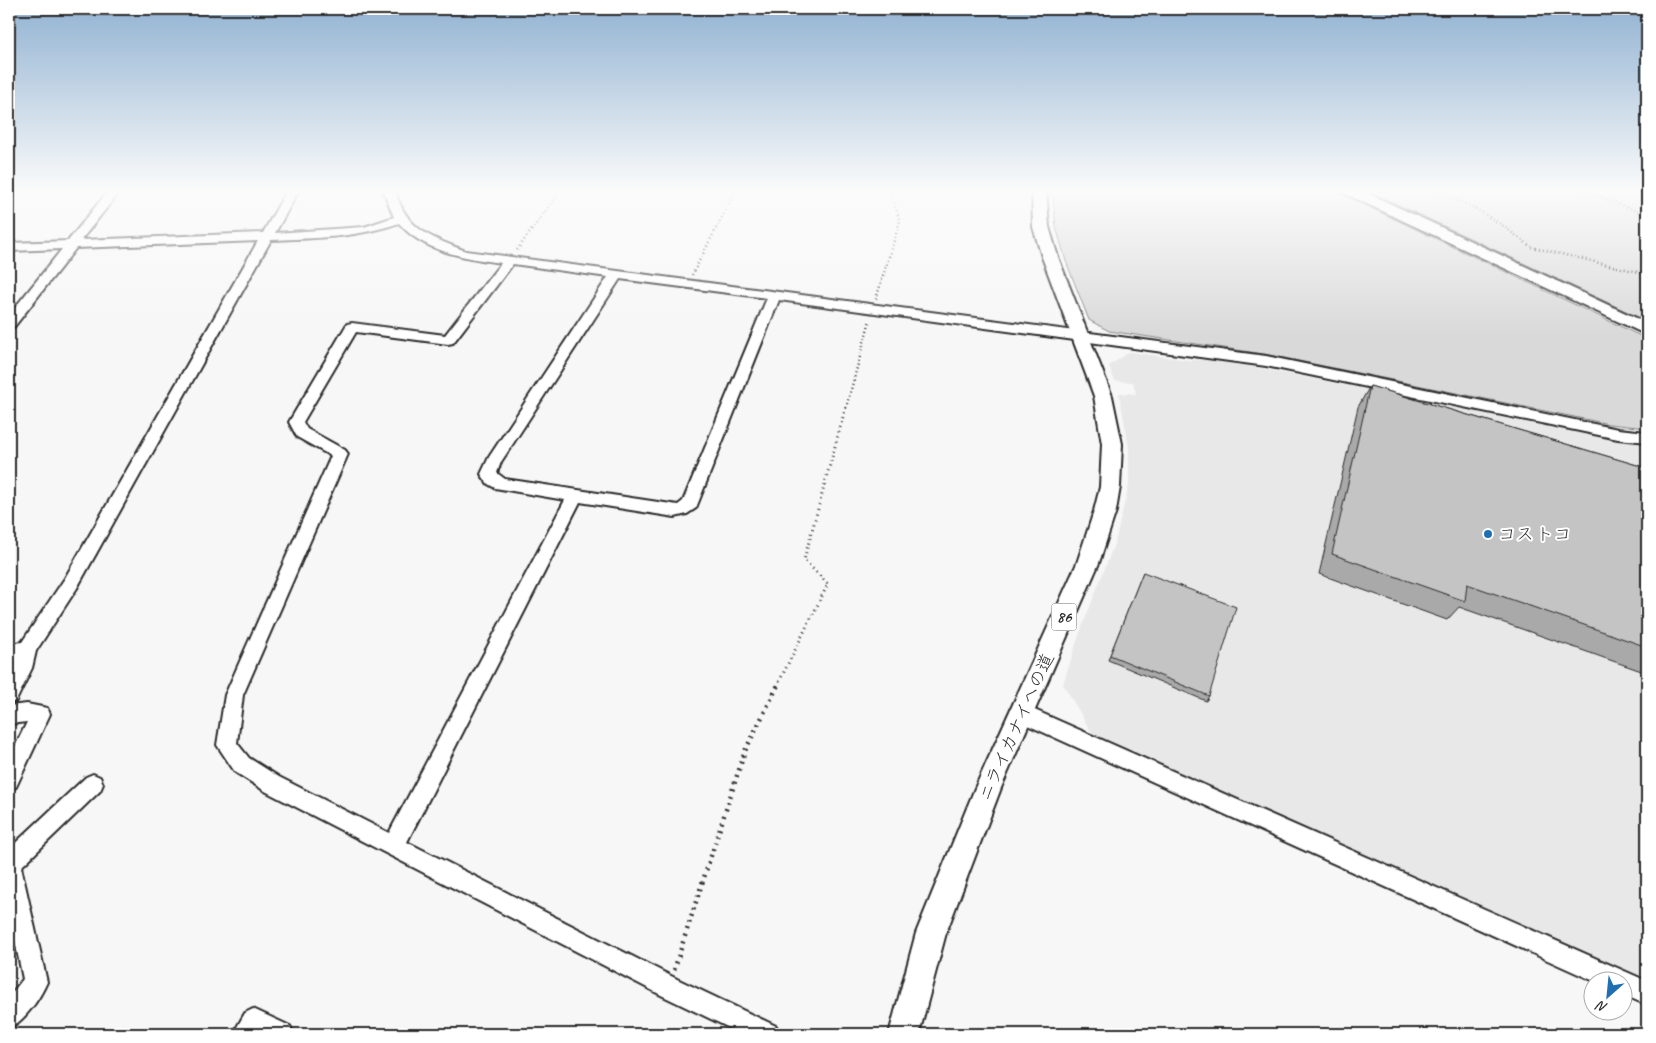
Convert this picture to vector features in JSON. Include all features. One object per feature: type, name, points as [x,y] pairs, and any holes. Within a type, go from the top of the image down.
[{"type":"main road","name":"ニライカナイへの道","points":[[904,1034],[931,933],[988,788],[1088,563],[1105,511],[1110,487],[1112,444],[1103,396],[1045,239]]},
{"type":"main road","points":[[1453,239],[1647,330]]},
{"type":"street","points":[[9,324],[75,239]]},
{"type":"street","points":[[9,247],[219,239]]},
{"type":"street","points":[[9,695],[23,668],[27,649],[70,583],[265,239]]},
{"type":"street","points":[[428,239],[464,254],[509,261],[1266,361],[1618,434],[1647,437]]},
{"type":"street","points":[[509,261],[448,340],[352,327],[296,422],[302,433],[340,454],[234,695],[227,745],[242,765],[272,784],[669,987],[768,1034]]},
{"type":"street","points":[[616,275],[494,461],[489,474],[494,480],[501,484],[680,512],[686,508],[693,495],[774,296]]},
{"type":"street","points":[[394,845],[575,496]]},
{"type":"street","points":[[9,652],[27,649]]},
{"type":"street","points":[[1021,713],[1596,970]]},
{"type":"street","points":[[9,715],[40,714],[9,780]]},
{"type":"street","points":[[9,1016],[35,982],[9,863],[93,784]]},
{"type":"street","points":[[1634,988],[1647,994]]},
{"type":"street","points":[[244,1034],[253,1021],[282,1034]]},
{"type":"path","points":[[509,261],[525,239]]},
{"type":"path","points":[[688,284],[711,239]]},
{"type":"path","points":[[669,987],[745,751],[828,584],[804,560],[873,309],[895,239]]},
{"type":"path","points":[[1520,239],[1531,247],[1647,274]]},
{"type":"shaded area","points":[[1059,239],[1436,239],[1647,339],[1647,428],[1609,424],[1264,354],[1109,331],[1089,320]]},
{"type":"shaded area","points":[[1471,239],[1647,239],[1647,321]]},
{"type":"shaded area","points":[[1129,352],[1188,360],[1218,360],[1647,445],[1647,983],[1634,977],[1634,970],[1618,970],[1093,735],[1063,684],[1079,635],[1115,542],[1129,485],[1129,448],[1119,393],[1136,394],[1133,382],[1115,381],[1109,366]]},
{"type":"building","name":"コストコ","points":[[1370,386],[1647,468],[1647,647],[1467,584],[1465,601],[1332,554]]},
{"type":"building","points":[[1143,572],[1236,607],[1209,696],[1110,655]]},
{"type":"place","name":"コストコ","points":[[1488,534]]}]
